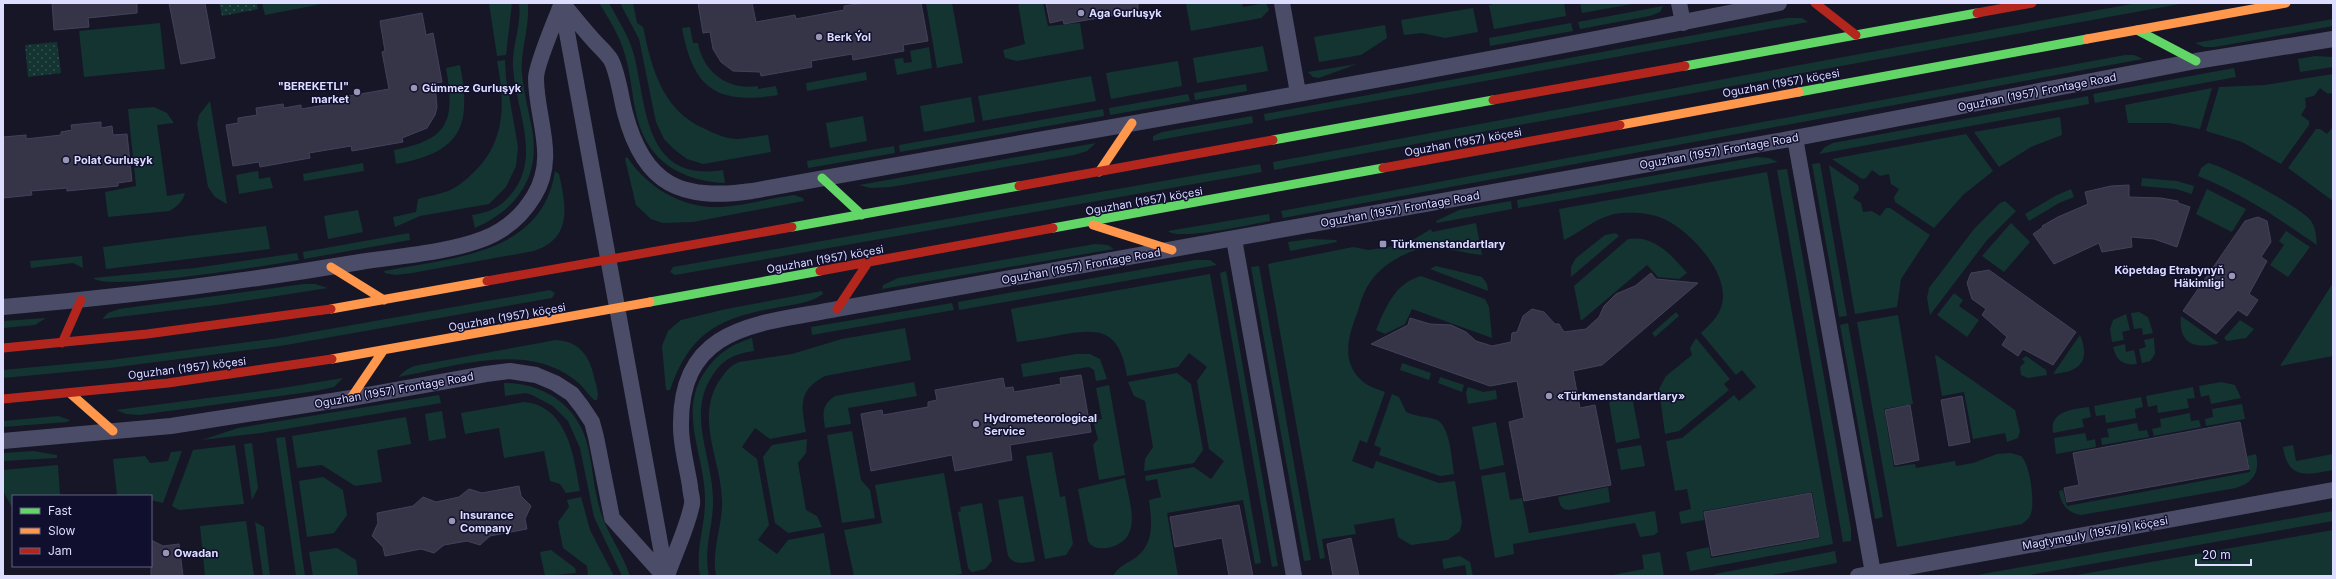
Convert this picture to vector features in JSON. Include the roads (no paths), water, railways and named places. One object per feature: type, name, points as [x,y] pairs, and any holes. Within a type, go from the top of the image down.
[{"type":"main road","points":[[1815,3],[1856,35]]},
{"type":"main road","points":[[3,348],[62,343],[270,319],[384,300],[2032,3]]},
{"type":"main road","name":"Oguzhan (1957) köçesi","points":[[3,399],[71,394],[176,382],[383,352],[1090,224],[2286,3]]},
{"type":"main road","points":[[2137,30],[2196,61]]},
{"type":"main road","points":[[1099,172],[1132,123]]},
{"type":"main road","points":[[822,178],[862,215]]},
{"type":"main road","points":[[1090,224],[1172,250]]},
{"type":"main road","points":[[837,309],[866,264]]},
{"type":"main road","points":[[331,267],[384,300]]},
{"type":"main road","points":[[62,343],[81,300]]},
{"type":"main road","points":[[351,398],[383,352]]},
{"type":"main road","points":[[71,394],[113,431]]},
{"type":"street","points":[[562,3],[612,60],[630,132],[644,162],[658,175],[673,185],[687,191],[706,194],[727,194],[1132,123],[1683,23],[1779,3]]},
{"type":"street","points":[[562,3],[665,576]]},
{"type":"street","points":[[3,307],[81,300],[331,267],[453,247],[482,240],[498,232],[514,221],[527,207],[542,181],[546,164],[546,149],[536,77],[562,3]]},
{"type":"street","points":[[1282,3],[1298,93]]},
{"type":"street","points":[[1679,3],[1683,23]]},
{"type":"street","name":"Oguzhan (1957) Frontage Road","points":[[3,441],[171,426],[510,371],[536,375],[555,383],[572,394],[592,422],[612,518],[665,576],[692,504],[681,428],[682,403],[695,366],[718,340],[734,332],[761,323],[1795,138],[2196,61],[2331,40]]},
{"type":"street","points":[[1795,138],[1865,575]]},
{"type":"street","points":[[1234,239],[1294,576]]},
{"type":"street","name":"Magtymguly (1957/9) köçesi","points":[[1865,575],[2333,490]]},
{"type":"place","name":"Aga Gurluşyk","points":[[1081,13]]},
{"type":"place","name":"Berk Ýol","points":[[819,37]]},
{"type":"place","name":"Gümmez Gurluşyk","points":[[414,88]]},
{"type":"place","name":"\"BEREKETLI\" market","points":[[357,92]]},
{"type":"place","name":"Polat Gurluşyk","points":[[66,160]]},
{"type":"place","name":"Türkmenstandartlary","points":[[1383,244]]},
{"type":"place","name":"Köpetdag Etrabynyň Häkimligi","points":[[2232,276]]},
{"type":"place","name":"«Türkmenstandartlary»","points":[[1549,396]]},
{"type":"place","name":"Hydrometeorological Service","points":[[976,424]]},
{"type":"place","name":"Insurance Company","points":[[452,521]]},
{"type":"place","name":"Owadan","points":[[166,553]]}]
